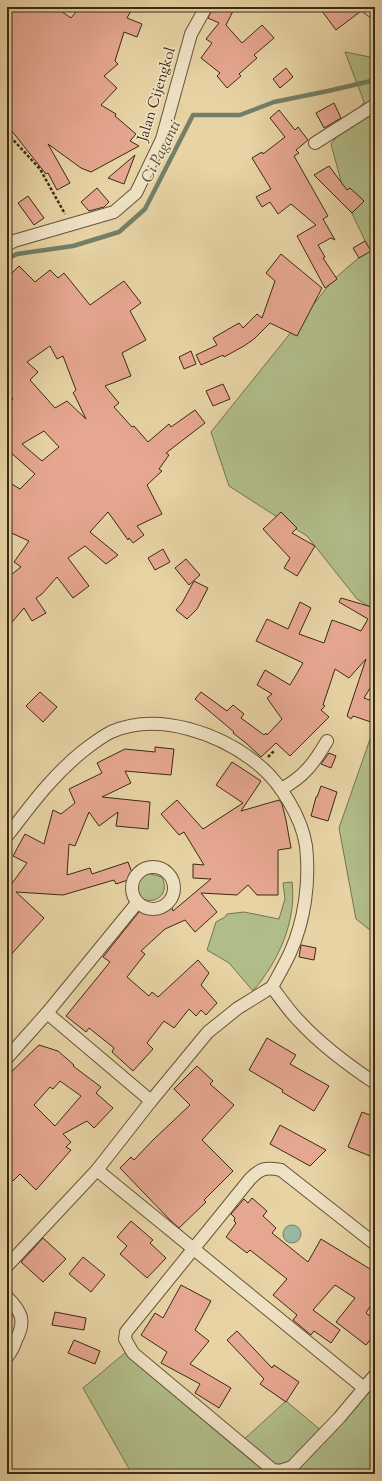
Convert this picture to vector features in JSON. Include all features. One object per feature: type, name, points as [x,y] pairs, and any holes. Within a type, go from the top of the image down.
[{"type":"street","name":"Jalan Cijengkol","points":[[7,245],[14,241],[114,212],[136,193],[162,139],[191,34],[206,7]]},
{"type":"street","points":[[367,7],[375,13]]},
{"type":"street","points":[[316,143],[375,105]]},
{"type":"street","points":[[7,836],[46,786],[89,746],[111,732],[130,727],[150,724],[174,725],[205,734],[229,745],[260,766],[281,789],[302,830],[306,846],[307,885],[305,904],[291,951],[272,987],[238,1008],[208,1032],[97,1170],[7,1266]]},
{"type":"street","points":[[281,789],[295,782],[316,761],[327,741]]},
{"type":"street","points":[[7,1058],[47,1013],[137,903]]},
{"type":"street","points":[[272,987],[298,1020],[312,1034],[344,1062],[375,1084]]},
{"type":"street","points":[[47,1013],[151,1101]]},
{"type":"street","points":[[375,1244],[281,1170],[270,1167],[259,1170],[250,1179],[126,1332],[125,1339],[133,1353],[244,1448],[273,1470],[280,1471],[292,1467],[339,1418],[375,1375]]},
{"type":"street","points":[[97,1170],[364,1388]]},
{"type":"street","points":[[7,1297],[17,1307],[22,1320],[22,1326],[8,1352]]},
{"type":"path","points":[[7,133],[40,169],[71,225]]},
{"type":"shaded area","points":[[345,52],[375,58],[375,610],[357,599],[307,536],[229,486],[211,432],[333,280],[369,249],[347,203],[331,144],[364,102]]},
{"type":"shaded area","points":[[375,725],[375,934],[356,919],[339,828]]},
{"type":"shaded area","points":[[146,873],[162,877],[164,886],[163,893],[154,900],[142,898],[138,894],[138,880],[141,874]]},
{"type":"shaded area","points":[[292,882],[292,911],[284,940],[278,954],[262,980],[253,991],[229,963],[207,950],[216,922],[225,917],[227,914],[244,912],[279,919],[285,899],[283,883]]},
{"type":"shaded area","points":[[288,1225],[296,1225],[301,1230],[299,1241],[296,1243],[288,1243],[283,1238],[283,1230]]},
{"type":"shaded area","points":[[132,1347],[241,1442],[286,1401],[323,1432],[375,1373],[375,1474],[132,1474],[83,1388]]},
{"type":"building","points":[[7,7],[55,7],[71,18],[80,7],[133,7],[127,18],[142,24],[137,37],[124,32],[115,61],[118,64],[104,76],[117,88],[101,105],[116,114],[115,116],[136,134],[130,141],[139,146],[91,172],[81,168],[48,144],[70,183],[57,190],[48,173],[46,174],[7,125]]},
{"type":"building","points":[[213,7],[235,7],[226,25],[242,43],[262,25],[274,38],[254,55],[257,58],[239,74],[241,76],[227,88],[217,76],[220,73],[201,58],[212,43],[206,39],[219,23],[208,18]]},
{"type":"building","points":[[319,7],[360,7],[361,11],[336,30]]},
{"type":"building","points":[[286,68],[293,77],[280,88],[273,79]]},
{"type":"building","points":[[334,103],[341,118],[324,128],[316,113]]},
{"type":"building","points":[[279,110],[295,130],[298,127],[308,140],[296,150],[299,153],[294,156],[328,216],[323,219],[335,240],[331,238],[318,245],[325,257],[323,258],[337,279],[325,288],[297,236],[316,225],[291,204],[278,214],[270,202],[262,207],[256,197],[271,189],[252,158],[262,152],[263,154],[285,137],[270,118]]},
{"type":"building","points":[[135,155],[124,184],[108,178]]},
{"type":"building","points":[[329,166],[347,190],[350,188],[364,201],[352,213],[314,175]]},
{"type":"building","points":[[97,188],[109,202],[104,207],[89,211],[81,202]]},
{"type":"building","points":[[28,196],[44,218],[34,225],[18,203]]},
{"type":"building","points":[[365,241],[371,251],[359,258],[353,248]]},
{"type":"building","points":[[281,254],[322,288],[297,336],[270,323],[254,339],[244,346],[224,357],[223,355],[201,365],[196,355],[217,345],[213,338],[239,323],[243,328],[257,314],[262,318],[275,281],[266,273]]},
{"type":"building","points":[[19,266],[35,282],[50,270],[58,278],[64,273],[90,305],[124,281],[141,303],[130,311],[146,340],[122,353],[131,376],[105,386],[119,403],[114,407],[148,442],[169,424],[171,427],[195,410],[205,423],[166,453],[169,455],[159,469],[162,471],[147,485],[162,514],[137,526],[144,535],[133,543],[129,538],[128,540],[108,512],[90,532],[118,555],[106,564],[85,546],[68,558],[89,586],[73,598],[57,577],[42,594],[36,598],[46,613],[32,621],[24,608],[7,628],[7,578],[21,567],[14,562],[29,541],[7,531],[7,481],[20,489],[35,474],[9,451],[7,452],[7,404],[13,399],[7,391],[7,278]],"holes":[[[50,346],[57,359],[63,356],[76,390],[73,393],[86,419],[67,401],[55,408],[30,380],[38,372],[27,362]],[[44,431],[59,447],[42,461],[22,444]]]},
{"type":"building","points":[[191,351],[196,364],[184,369],[179,357]]},
{"type":"building","points":[[223,384],[230,399],[213,406],[206,391]]},
{"type":"building","points":[[281,512],[297,528],[292,533],[315,546],[297,576],[284,568],[290,558],[263,529]]},
{"type":"building","points":[[163,549],[170,562],[155,570],[148,558]]},
{"type":"building","points":[[186,559],[200,575],[189,585],[175,568]]},
{"type":"building","points":[[194,581],[208,588],[197,609],[187,619],[176,610],[182,603]]},
{"type":"building","points":[[341,598],[375,608],[375,623],[372,633],[375,635],[375,680],[364,698],[375,702],[375,709],[371,722],[353,716],[351,719],[347,716],[366,659],[349,678],[335,669],[323,705],[325,706],[321,710],[329,717],[290,756],[276,743],[261,757],[195,699],[201,692],[227,711],[233,705],[244,714],[241,718],[264,735],[266,733],[267,735],[282,719],[267,698],[272,694],[257,685],[265,670],[290,685],[303,663],[256,641],[267,619],[288,629],[300,602],[311,608],[299,634],[324,643],[332,620],[361,631],[368,619],[339,602]]},
{"type":"building","points":[[40,692],[57,707],[43,722],[26,706]]},
{"type":"building","points":[[155,747],[174,749],[171,775],[125,771],[131,783],[102,797],[150,802],[148,829],[116,826],[118,812],[99,826],[89,812],[75,846],[69,844],[67,875],[90,868],[92,874],[128,862],[134,878],[116,884],[114,880],[63,895],[16,892],[44,918],[7,959],[7,884],[10,886],[27,863],[13,856],[25,834],[44,844],[53,810],[61,814],[75,803],[69,789],[102,773],[97,763],[125,749],[155,752]]},
{"type":"building","points":[[329,753],[336,756],[331,768],[321,764]]},
{"type":"building","points":[[232,762],[261,781],[241,811],[279,800],[282,804],[291,848],[278,850],[278,895],[257,895],[248,885],[237,895],[201,893],[217,912],[195,932],[185,920],[165,929],[141,951],[145,954],[127,977],[149,996],[152,992],[158,997],[198,960],[209,973],[201,985],[217,1003],[206,1015],[201,1010],[196,1016],[189,1009],[174,1028],[164,1021],[147,1043],[153,1049],[133,1071],[112,1052],[114,1048],[89,1028],[86,1032],[66,1016],[110,962],[103,957],[142,908],[150,914],[171,905],[173,911],[211,879],[193,878],[193,864],[204,865],[184,832],[179,835],[161,814],[177,800],[203,829],[243,803],[216,785]]},
{"type":"building","points":[[321,786],[337,792],[328,821],[311,816],[316,797]]},
{"type":"building","points":[[301,945],[316,948],[314,960],[299,957]]},
{"type":"building","points":[[267,1038],[296,1055],[290,1064],[329,1086],[314,1111],[282,1092],[283,1090],[249,1070]]},
{"type":"building","points":[[39,1045],[58,1051],[74,1065],[73,1066],[101,1087],[96,1093],[113,1108],[94,1128],[87,1121],[63,1134],[71,1142],[66,1147],[71,1150],[36,1190],[20,1174],[13,1181],[7,1176],[7,1076]],"holes":[[[60,1081],[81,1096],[55,1126],[34,1105],[50,1087],[53,1089]]]},
{"type":"building","points":[[197,1066],[213,1081],[210,1084],[234,1105],[202,1140],[233,1171],[204,1200],[206,1202],[179,1228],[120,1168],[131,1157],[134,1160],[190,1105],[174,1089]]},
{"type":"building","points":[[362,1112],[375,1117],[375,1158],[348,1147]]},
{"type":"building","points":[[280,1125],[326,1150],[310,1166],[270,1144]]},
{"type":"building","points":[[252,1198],[267,1211],[263,1216],[276,1228],[272,1233],[308,1262],[321,1239],[375,1272],[375,1299],[366,1313],[375,1320],[375,1334],[366,1345],[336,1322],[355,1298],[335,1285],[313,1310],[340,1330],[331,1343],[314,1331],[311,1335],[293,1320],[297,1315],[273,1295],[287,1279],[250,1250],[247,1253],[226,1237],[236,1223],[234,1221],[235,1218],[231,1214],[244,1199],[248,1203]]},
{"type":"building","points":[[131,1221],[153,1240],[150,1243],[166,1258],[147,1278],[120,1254],[127,1246],[117,1237]]},
{"type":"building","points":[[43,1238],[66,1259],[43,1282],[21,1262]]},
{"type":"building","points":[[83,1257],[105,1275],[91,1292],[69,1274]]},
{"type":"building","points":[[181,1285],[211,1301],[195,1330],[209,1341],[190,1364],[231,1388],[219,1408],[195,1393],[200,1384],[161,1363],[167,1352],[141,1335],[155,1313],[163,1318]]},
{"type":"building","points":[[55,1312],[86,1318],[84,1330],[52,1325]]},
{"type":"building","points":[[237,1331],[272,1368],[274,1365],[299,1382],[286,1402],[260,1384],[264,1379],[227,1340]]},
{"type":"building","points":[[74,1340],[100,1351],[95,1364],[68,1353]]},
{"type":"waterway","name":"Ci Paganti","points":[[7,259],[17,254],[73,246],[119,232],[145,209],[193,115],[240,115],[274,102],[375,80]]}]
